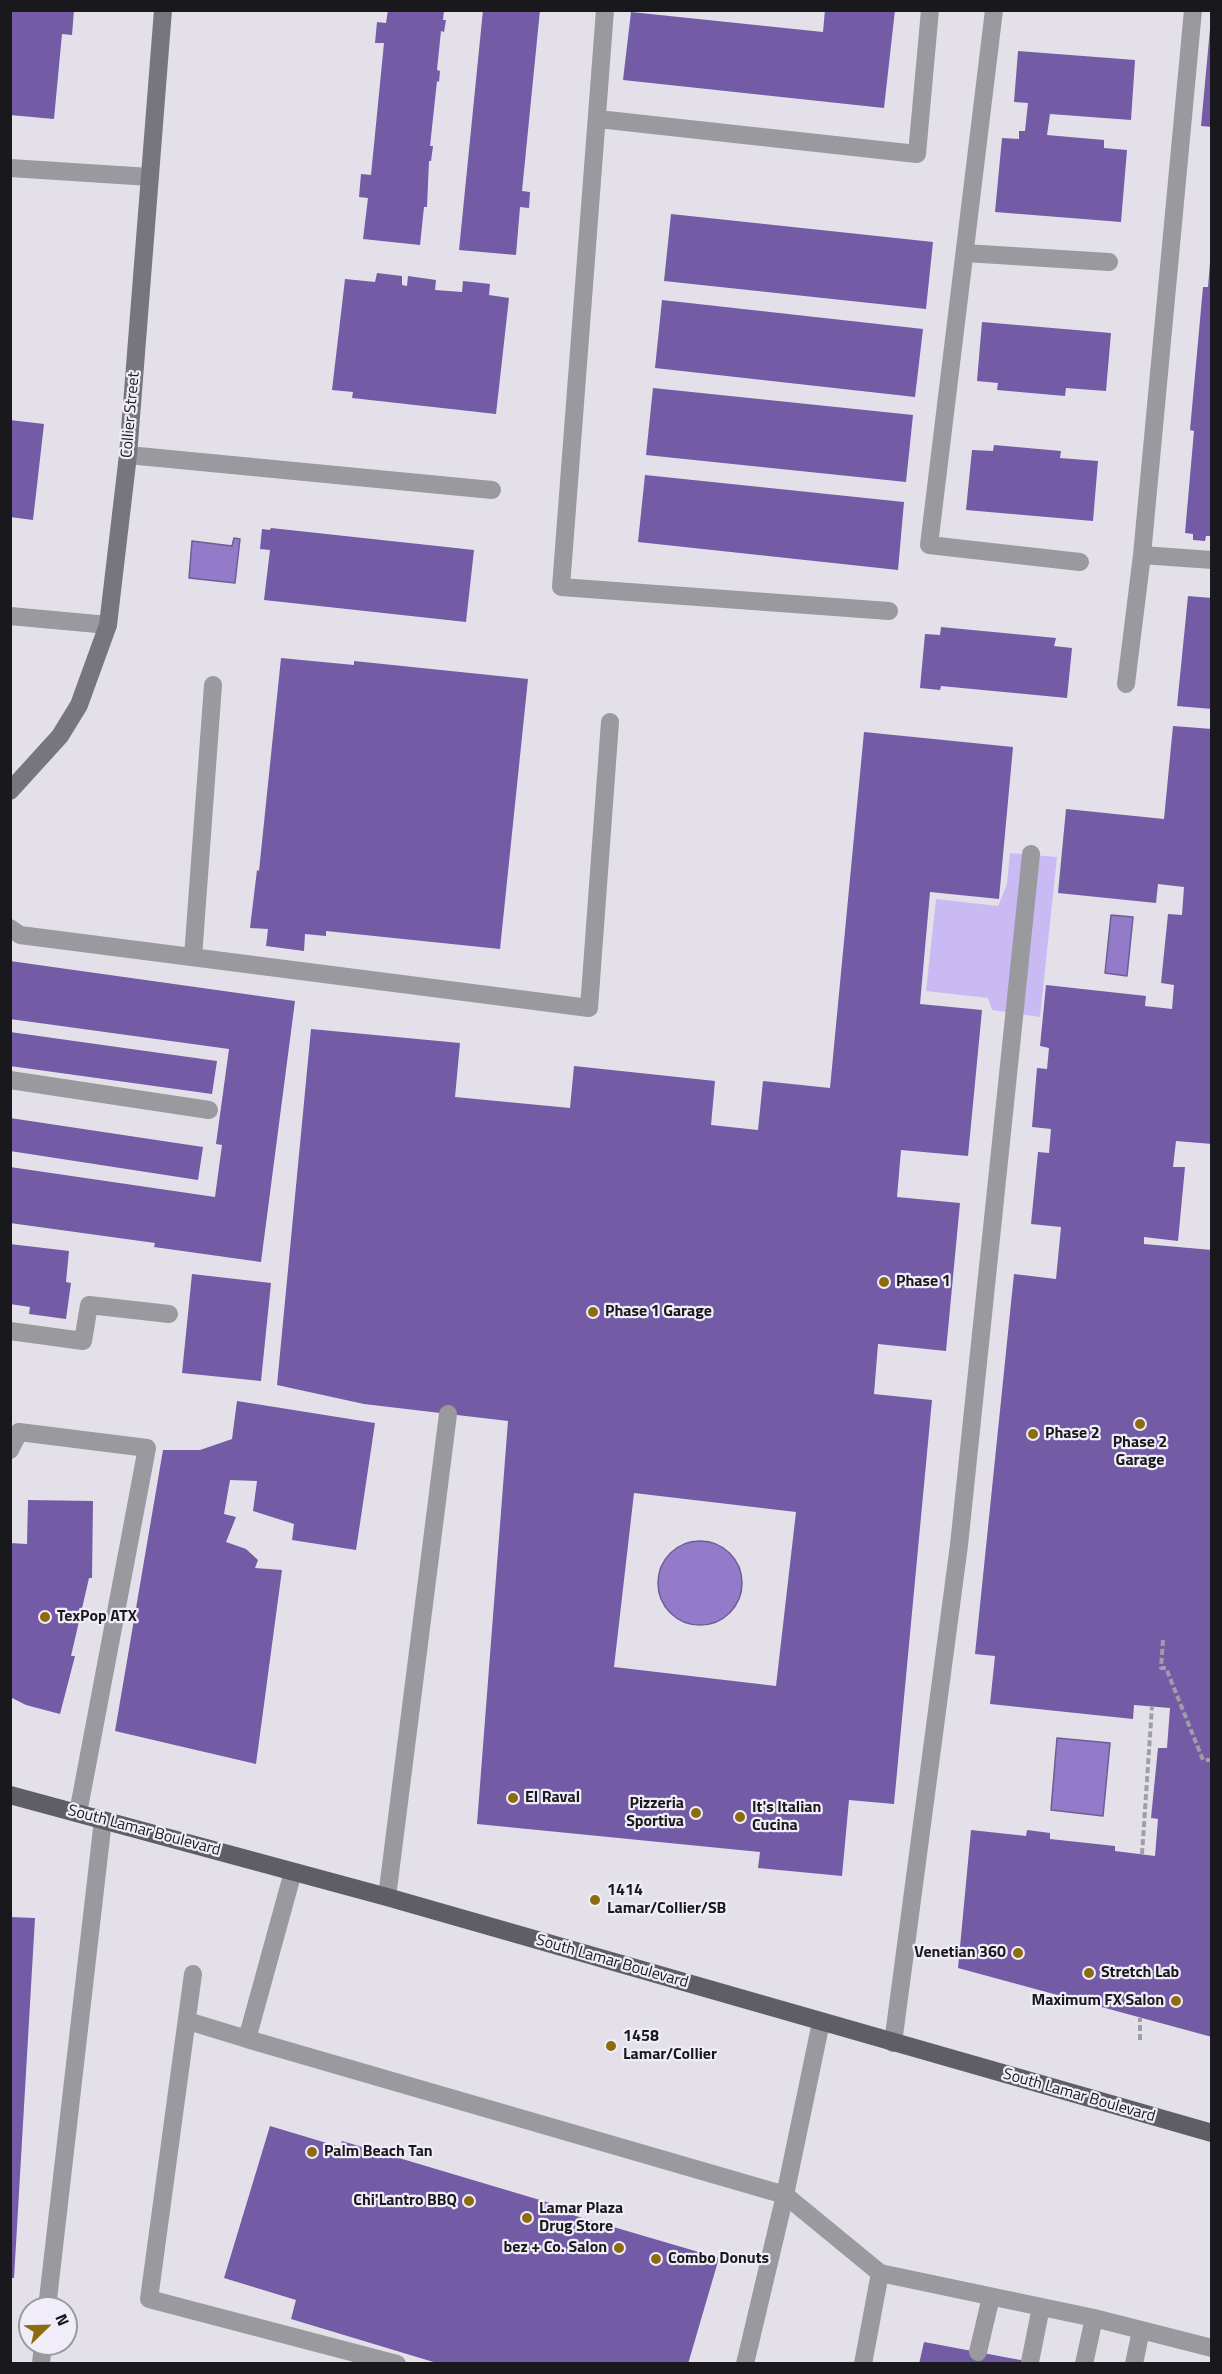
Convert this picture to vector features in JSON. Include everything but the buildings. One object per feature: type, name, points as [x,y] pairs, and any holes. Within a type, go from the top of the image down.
[{"type":"main road","name":"South Lamar Boulevard","points":[[10,1795],[387,1897],[1212,2133]]},
{"type":"street","name":"Collier Street","points":[[10,791],[60,736],[79,705],[108,625],[128,455],[163,10]]},
{"type":"lane","points":[[605,10],[561,587],[888,611]]},
{"type":"lane","points":[[598,119],[917,154],[930,10]]},
{"type":"lane","points":[[994,10],[929,545],[1080,562]]},
{"type":"lane","points":[[1126,684],[1142,555],[1193,10]]},
{"type":"lane","points":[[10,168],[150,177]]},
{"type":"lane","points":[[964,253],[1109,262]]},
{"type":"lane","points":[[128,455],[492,490]]},
{"type":"lane","points":[[1142,555],[1212,560]]},
{"type":"lane","points":[[10,616],[108,625]]},
{"type":"lane","points":[[193,957],[213,685]]},
{"type":"lane","points":[[10,928],[20,935],[589,1008],[610,722]]},
{"type":"lane","points":[[893,2043],[959,1545],[1031,854]]},
{"type":"lane","points":[[10,1080],[209,1110]]},
{"type":"lane","points":[[10,1331],[83,1341],[89,1305],[169,1314]]},
{"type":"lane","points":[[387,1897],[448,1414]]},
{"type":"lane","points":[[10,1450],[19,1432],[147,1448],[78,1813]]},
{"type":"lane","points":[[48,2296],[103,1820]]},
{"type":"lane","points":[[247,2039],[293,1872]]},
{"type":"lane","points":[[193,1974],[149,2299],[397,2364]]},
{"type":"lane","points":[[188,2021],[785,2195],[880,2273],[1094,2318],[1212,2348]]},
{"type":"lane","points":[[745,2364],[785,2195],[821,2022]]},
{"type":"lane","points":[[863,2364],[880,2273]]},
{"type":"lane","points":[[978,2352],[991,2297]]},
{"type":"lane","points":[[1030,2362],[1041,2307]]},
{"type":"lane","points":[[1084,2364],[1094,2318]]},
{"type":"lane","points":[[1134,2364],[1141,2330]]},
{"type":"path","points":[[1163,1640],[1161,1668],[1166,1668],[1203,1760],[1212,1761]]},
{"type":"path","points":[[1142,1854],[1152,1706]]},
{"type":"path","points":[[1140,2018],[1140,2040]]},
{"type":"shaded area","points":[[234,538],[240,539],[235,583],[189,578],[192,541],[232,546]]},
{"type":"shaded area","points":[[1010,853],[1057,857],[1040,1017],[992,1010],[988,998],[926,991],[936,899],[998,906],[1007,884]]},
{"type":"shaded area","points":[[1111,915],[1133,917],[1127,976],[1105,973]]},
{"type":"shaded area","points":[[692,1541],[708,1541],[724,1548],[735,1559],[742,1575],[739,1599],[730,1613],[708,1625],[692,1625],[676,1618],[665,1607],[658,1591],[658,1575],[665,1559],[676,1548]]},
{"type":"shaded area","points":[[1057,1738],[1110,1743],[1103,1816],[1051,1810]]},
{"type":"place","name":"Phase 1","points":[[884,1282]]},
{"type":"place","name":"Phase 1 Garage","points":[[593,1312]]},
{"type":"place","name":"Phase 2 Garage","points":[[1140,1424]]},
{"type":"place","name":"Phase 2","points":[[1033,1434]]},
{"type":"place","name":"TexPop ATX","points":[[45,1617]]},
{"type":"place","name":"El Raval","points":[[513,1798]]},
{"type":"place","name":"Pizzeria Sportiva","points":[[696,1813]]},
{"type":"place","name":"It's Italian Cucina","points":[[740,1817]]},
{"type":"place","name":"1414 Lamar/Collier/SB","points":[[595,1900]]},
{"type":"place","name":"Venetian 360","points":[[1018,1953]]},
{"type":"place","name":"Stretch Lab","points":[[1089,1973]]},
{"type":"place","name":"Maximum FX Salon","points":[[1176,2001]]},
{"type":"place","name":"1458 Lamar/Collier","points":[[611,2046]]},
{"type":"place","name":"Palm Beach Tan","points":[[312,2152]]},
{"type":"place","name":"Chi'Lantro BBQ","points":[[469,2201]]},
{"type":"place","name":"Lamar Plaza Drug Store","points":[[527,2218]]},
{"type":"place","name":"bez + Co. Salon","points":[[619,2248]]},
{"type":"place","name":"Combo Donuts","points":[[656,2259]]}]
